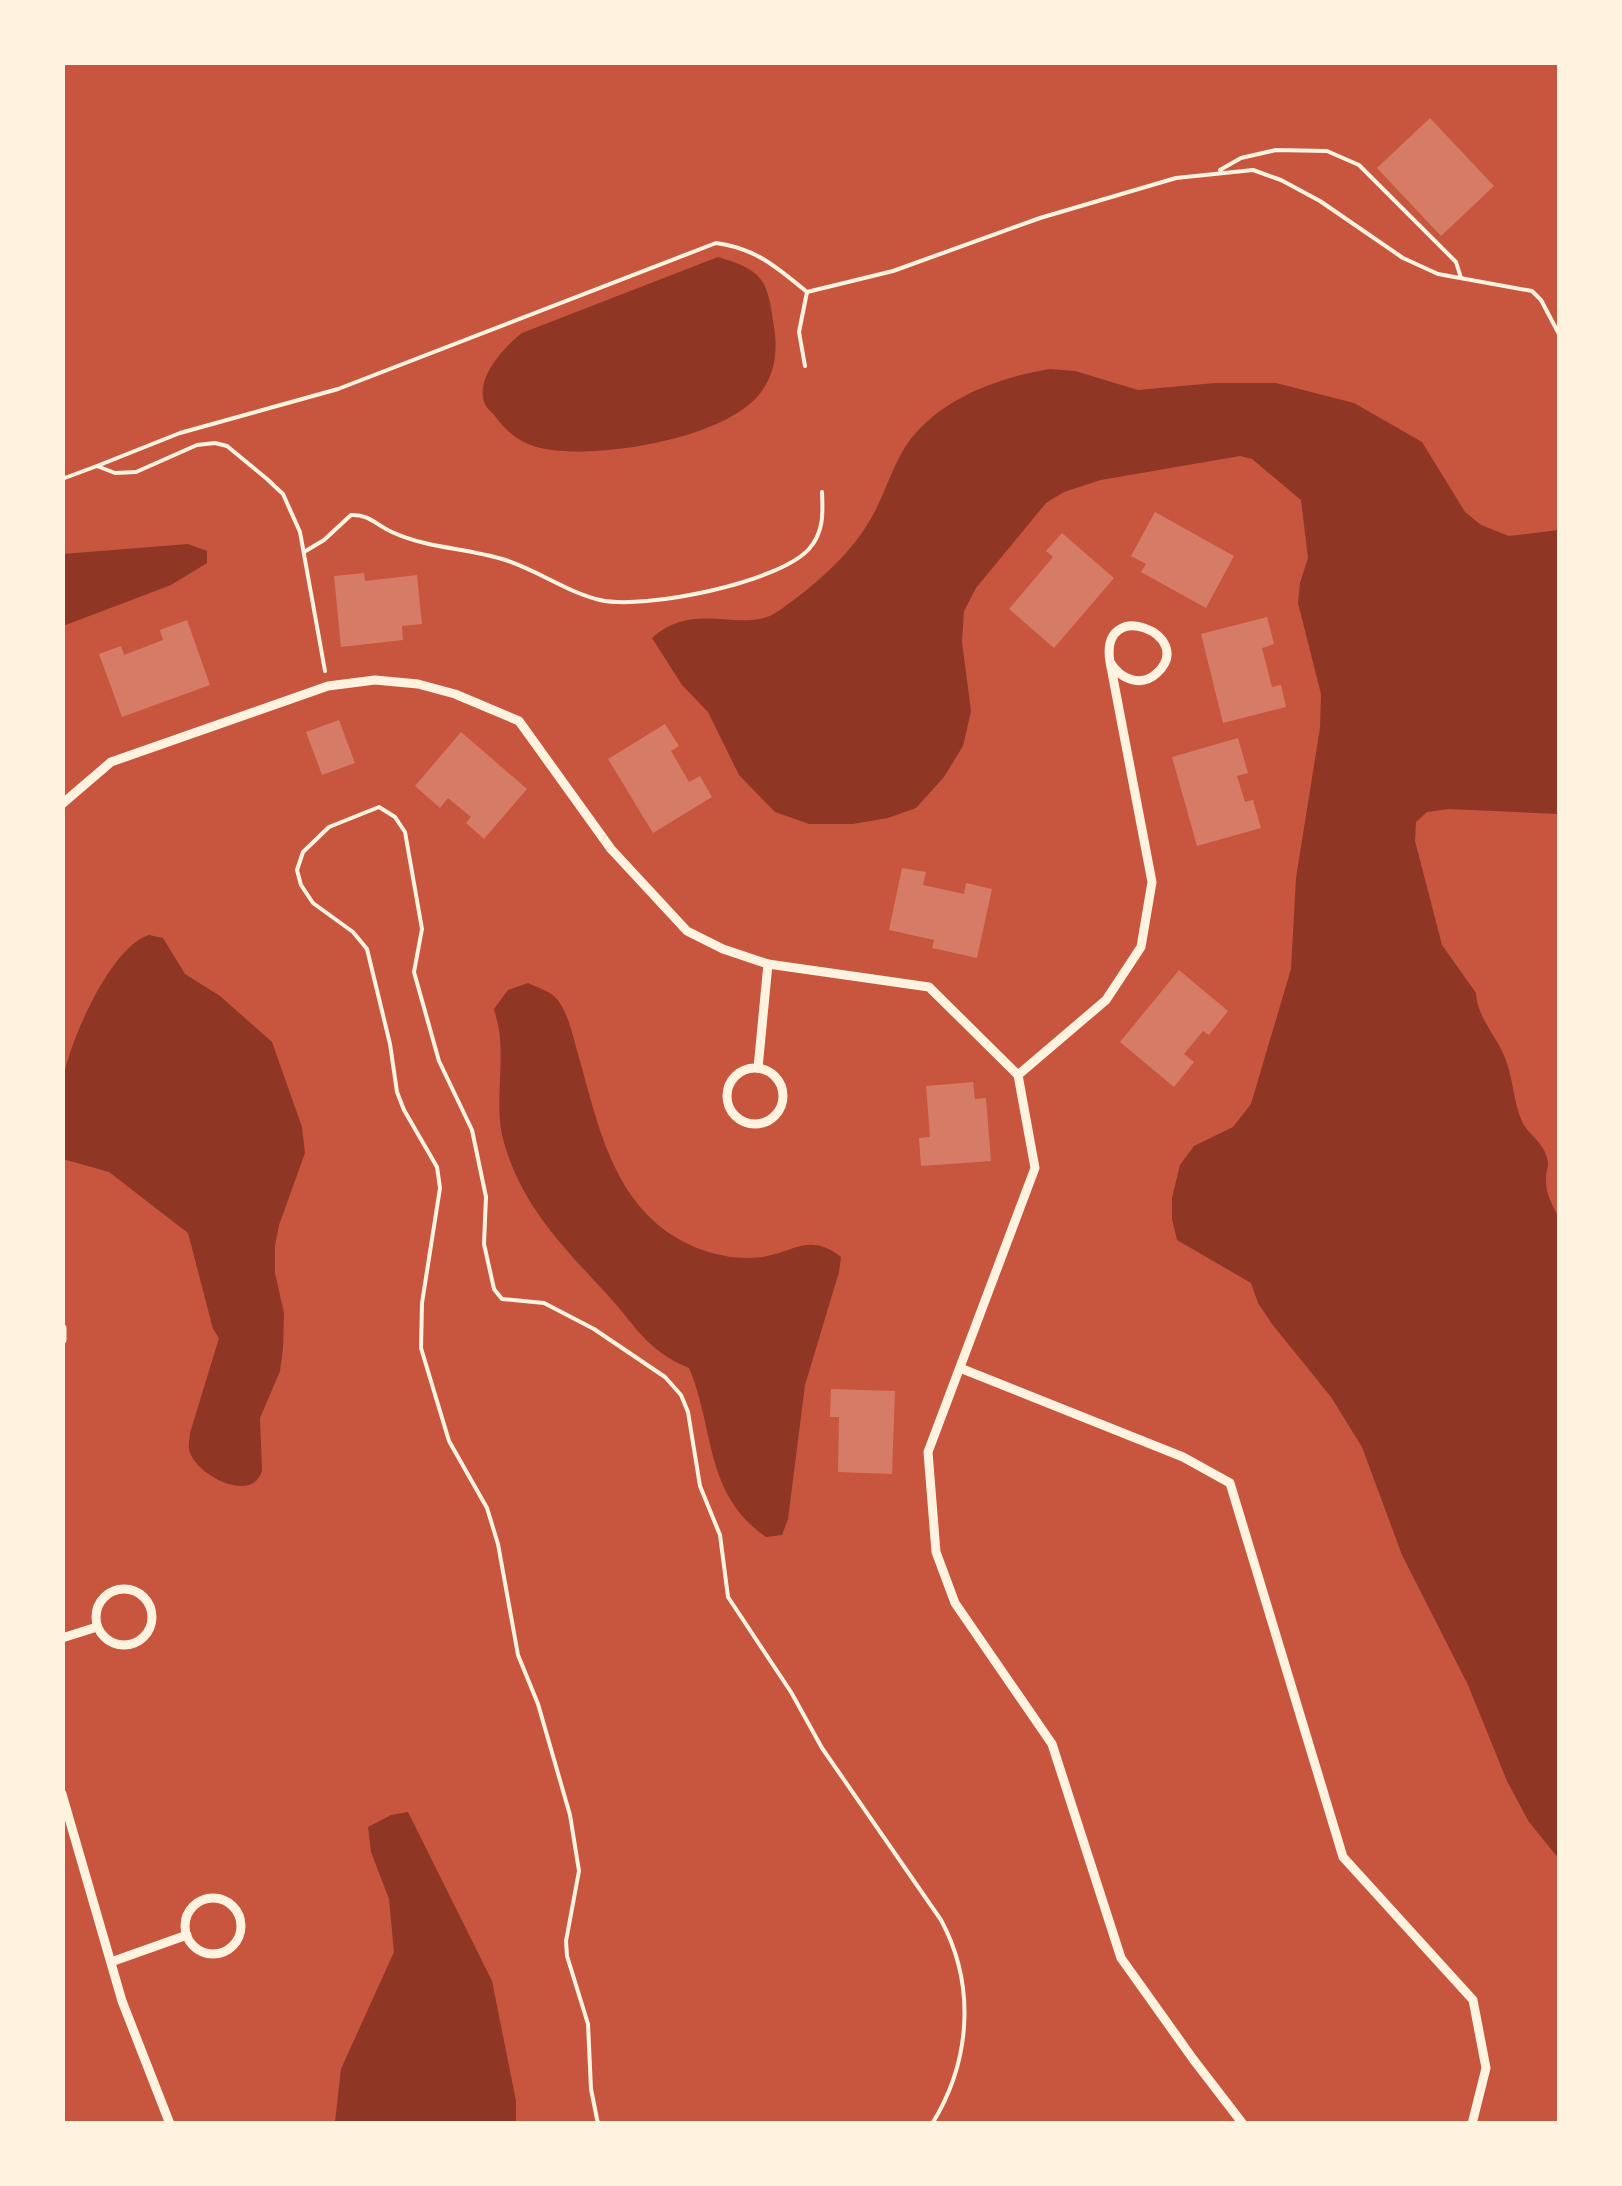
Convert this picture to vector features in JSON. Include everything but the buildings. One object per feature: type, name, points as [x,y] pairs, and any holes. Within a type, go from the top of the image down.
[{"type":"street","points":[[1018,1075],[1106,1000],[1141,947],[1152,882],[1110,662],[1110,644],[1130,625],[1148,627],[1165,648],[1162,666],[1148,679],[1130,680],[1110,662]]},
{"type":"street","points":[[62,804],[111,762],[328,686],[376,680],[418,684],[455,694],[518,720],[611,848],[687,930],[722,949],[768,964],[928,987],[1018,1075],[1035,1168],[928,1452],[936,1552],[955,1603],[1052,1744],[1121,1958],[1192,2059],[1244,2124]]},
{"type":"street","points":[[758,1068],[768,964]]},
{"type":"street","points":[[758,1068],[774,1075],[783,1101],[774,1116],[758,1124],[740,1120],[727,1096],[733,1078],[758,1068]]},
{"type":"street","points":[[62,1328],[62,1340]]},
{"type":"street","points":[[960,1368],[1183,1457],[1230,1483],[1343,1857],[1473,2000],[1486,2068],[1472,2124]]},
{"type":"street","points":[[117,1590],[142,1596],[152,1613],[148,1631],[126,1645],[108,1641],[97,1626],[95,1618],[101,1600],[117,1590]]},
{"type":"street","points":[[62,1638],[97,1626]]},
{"type":"street","points":[[62,1794],[122,2001],[170,2124]]},
{"type":"street","points":[[216,1898],[232,1905],[238,1913],[238,1940],[224,1952],[206,1953],[191,1944],[187,1936],[186,1917],[198,1902],[216,1898]]},
{"type":"street","points":[[111,1962],[187,1936]]},
{"type":"path","points":[[1216,172],[1241,158],[1286,150],[1328,151],[1359,164],[1456,262],[1461,279]]},
{"type":"path","points":[[806,292],[893,272],[1040,218],[1143,188],[1216,172],[1253,170],[1320,201],[1404,258],[1438,274],[1532,291],[1560,336]]},
{"type":"path","points":[[62,479],[180,432],[338,389],[716,242],[742,246],[806,292]]},
{"type":"path","points":[[805,366],[799,332],[806,292]]},
{"type":"path","points":[[96,466],[115,472],[136,472],[198,445],[227,446],[283,494],[300,532],[326,674]]},
{"type":"path","points":[[304,552],[351,515],[364,514],[390,532],[460,552],[507,560],[597,600],[624,604],[758,580],[787,567],[810,547],[823,524],[822,492]]},
{"type":"path","points":[[598,2124],[591,2090],[588,2024],[567,1956],[566,1941],[579,1871],[570,1815],[538,1704],[518,1655],[488,1508],[450,1440],[421,1348],[422,1303],[440,1188],[437,1166],[404,1110],[398,1092],[383,1008],[367,949],[353,932],[314,903],[301,885],[297,870],[303,852],[328,827],[379,808],[394,817],[405,832],[422,930],[414,972],[439,1061],[472,1130],[486,1196],[484,1244],[494,1289],[502,1300],[544,1303],[616,1342],[666,1378],[681,1395],[688,1412],[700,1486],[720,1535],[728,1596],[822,1748],[954,1943],[966,1999],[962,2050],[942,2108],[932,2124]]},
{"type":"shaded area","points":[[718,257],[746,267],[761,280],[774,327],[776,346],[771,373],[756,398],[738,412],[660,442],[575,451],[543,448],[519,439],[486,406],[483,394],[487,374],[522,333]]},
{"type":"shaded area","points":[[1050,369],[1075,371],[1138,390],[1215,383],[1276,383],[1354,403],[1422,442],[1465,512],[1481,525],[1509,536],[1559,530],[1559,814],[1449,809],[1427,812],[1416,822],[1415,841],[1442,945],[1476,993],[1480,1011],[1505,1058],[1521,1119],[1547,1158],[1547,1191],[1559,1218],[1559,1859],[1529,1822],[1507,1781],[1468,1685],[1402,1555],[1362,1447],[1331,1397],[1272,1324],[1251,1283],[1177,1240],[1172,1219],[1172,1198],[1180,1165],[1194,1146],[1233,1127],[1251,1104],[1291,969],[1296,878],[1320,728],[1321,694],[1298,603],[1308,558],[1301,500],[1252,459],[1240,456],[1101,480],[1064,492],[1046,503],[976,588],[964,611],[962,642],[971,711],[963,746],[944,777],[916,808],[888,818],[853,824],[809,824],[775,812],[739,775],[708,712],[682,685],[652,638],[682,621],[756,619],[780,610],[826,573],[854,544],[875,512],[904,449],[923,425],[973,392]]},
{"type":"shaded area","points":[[188,544],[207,551],[207,563],[171,585],[63,626],[63,554]]},
{"type":"shaded area","points":[[149,935],[163,938],[185,974],[220,996],[272,1042],[302,1127],[305,1153],[275,1246],[275,1273],[284,1313],[280,1371],[260,1418],[262,1471],[256,1481],[246,1486],[223,1482],[211,1475],[200,1467],[189,1449],[190,1433],[219,1338],[213,1329],[188,1233],[109,1172],[63,1159],[62,1090],[74,1043],[94,997],[120,957]]},
{"type":"shaded area","points":[[528,983],[560,1002],[615,1167],[640,1207],[657,1224],[693,1246],[721,1255],[763,1257],[811,1245],[841,1257],[805,1385],[788,1519],[782,1535],[766,1537],[731,1501],[714,1459],[689,1368],[662,1353],[642,1335],[558,1240],[531,1203],[510,1162],[501,1127],[500,1035],[494,1009],[508,990]]},
{"type":"shaded area","points":[[408,1812],[492,1981],[516,2101],[516,2123],[335,2122],[341,2069],[394,1952],[389,1899],[371,1852],[368,1827],[391,1815]]}]
